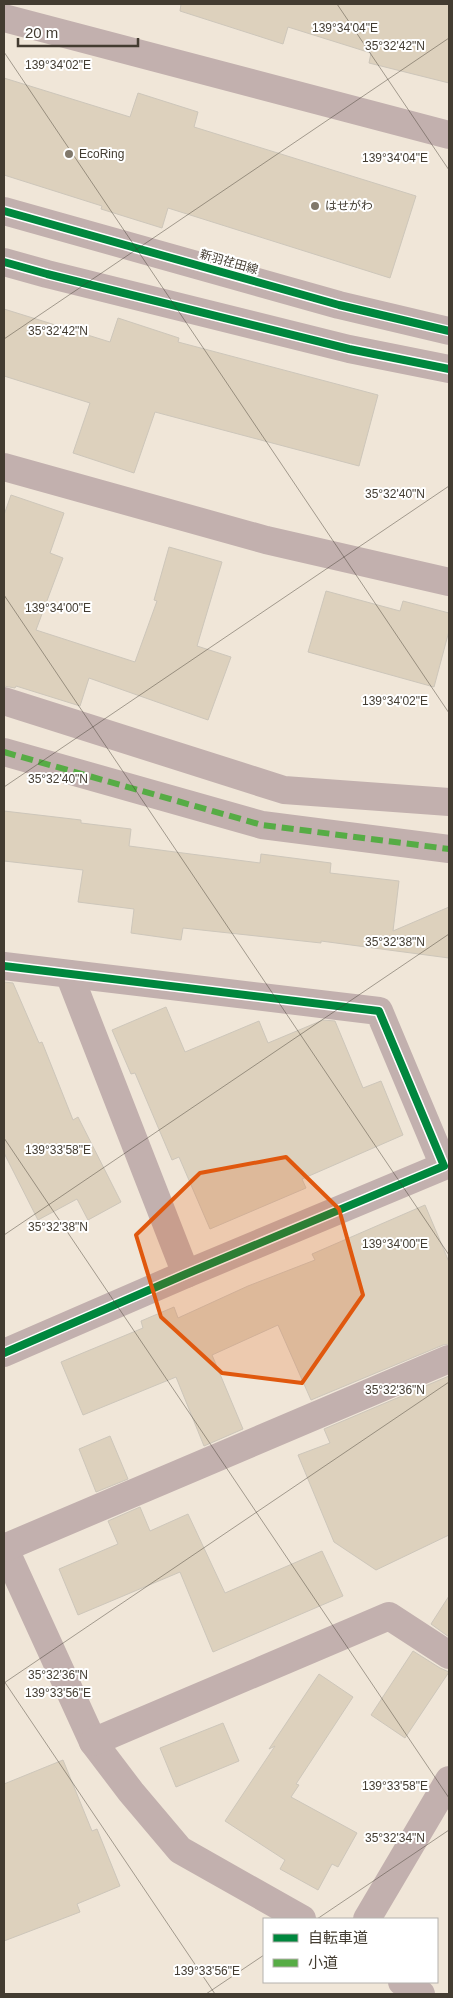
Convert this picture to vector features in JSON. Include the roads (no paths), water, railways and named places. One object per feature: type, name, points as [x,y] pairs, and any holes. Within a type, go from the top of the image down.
[{"type":"street","points":[[4,18],[449,135]]},
{"type":"street","name":"新羽荏田線","points":[[4,211],[340,305],[449,331]]},
{"type":"street","points":[[4,262],[339,346],[449,369]]},
{"type":"street","points":[[4,467],[266,540],[449,582]]},
{"type":"street","points":[[4,701],[284,790],[449,802]]},
{"type":"street","points":[[4,752],[262,825],[449,850]]},
{"type":"street","points":[[4,966],[379,1011],[444,1166],[186,1274],[4,1353]]},
{"type":"street","points":[[69,974],[186,1274]]},
{"type":"street","points":[[300,1918],[180,1850],[92,1742],[4,1548],[449,1360]]},
{"type":"street","points":[[92,1742],[389,1616],[449,1655]]},
{"type":"street","points":[[368,1918],[449,1780]]},
{"type":"street","points":[[404,1983],[421,1994]]},
{"type":"place","name":"EcoRing","points":[[69,154]]},
{"type":"place","name":"はせがわ","points":[[315,206]]}]
